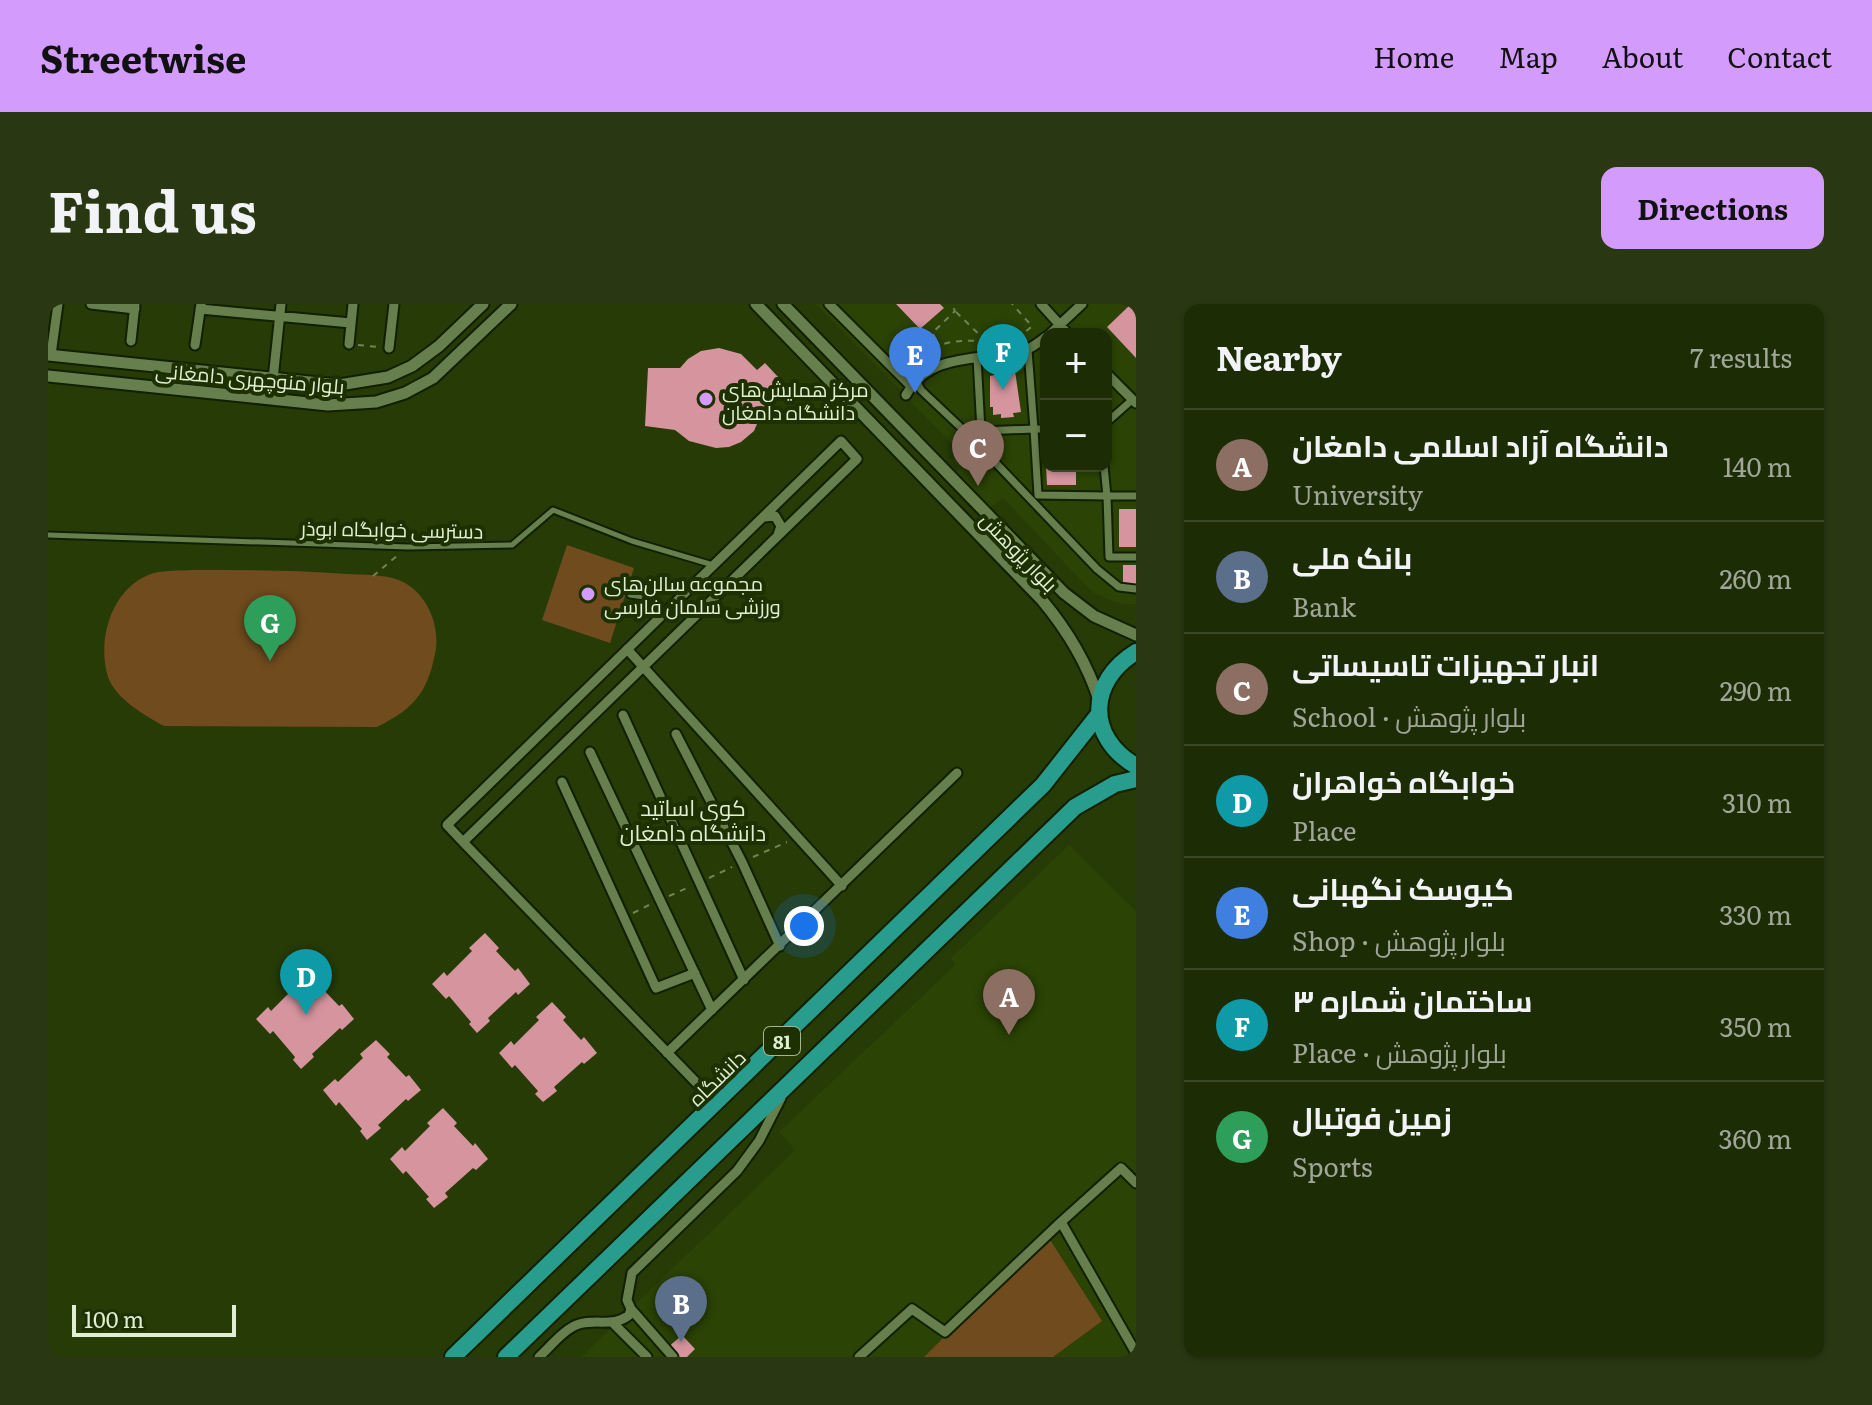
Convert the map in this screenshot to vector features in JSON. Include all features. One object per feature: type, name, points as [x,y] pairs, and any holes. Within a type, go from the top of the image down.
[{"type":"highway","name":"81","points":[[1099,708],[1111,672],[1122,660],[1136,652]]},
{"type":"highway","points":[[1099,708],[1103,731],[1111,746],[1123,759],[1136,766]]},
{"type":"highway","name":"دانشگاه","points":[[453,1357],[1043,785],[1099,708]]},
{"type":"highway","name":"81","points":[[506,1357],[1075,807],[1115,784],[1136,779]]},
{"type":"street","points":[[50,355],[58,304]]},
{"type":"street","points":[[91,304],[135,306],[131,341]]},
{"type":"street","points":[[273,379],[281,304]]},
{"type":"street","points":[[349,344],[353,304]]},
{"type":"street","points":[[389,348],[394,304]]},
{"type":"street","name":"بلوار منوچهری دامغانی","points":[[50,355],[339,385],[388,377],[426,357],[483,304]]},
{"type":"street","name":"بلوار منوچهری دامغانی","points":[[48,376],[328,405],[376,402],[405,393],[433,378],[511,304]]},
{"type":"street","name":"بلوار پژوهش","points":[[756,304],[1042,600],[1079,654],[1099,708]]},
{"type":"street","name":"بلوار پژوهش","points":[[783,304],[1064,593],[1094,616],[1136,635]]},
{"type":"street","points":[[829,304],[911,387],[921,390],[973,439],[1097,569],[1119,587],[1136,589]]},
{"type":"street","points":[[1041,304],[1062,328]]},
{"type":"street","points":[[1065,328],[1082,304]]},
{"type":"street","points":[[195,345],[200,307],[351,323]]},
{"type":"street","points":[[911,387],[946,362],[1028,350],[1040,341]]},
{"type":"street","points":[[1028,350],[1038,495]]},
{"type":"street","points":[[977,357],[981,431]]},
{"type":"street","points":[[1112,379],[1134,402],[1112,418]]},
{"type":"street","points":[[973,439],[981,431],[1040,429]]},
{"type":"street","points":[[463,842],[857,459],[841,441],[447,825],[463,842],[667,1053],[717,1104]]},
{"type":"street","points":[[1105,472],[1109,557]]},
{"type":"street","points":[[1031,502],[1038,495],[1136,496]]},
{"type":"street","points":[[762,518],[768,515],[779,519],[779,533],[773,541]]},
{"type":"street","points":[[1097,569],[1109,557],[1136,557]]},
{"type":"street","points":[[627,649],[842,886]]},
{"type":"street","points":[[623,715],[744,980]]},
{"type":"street","points":[[676,734],[742,862],[780,946]]},
{"type":"street","points":[[590,752],[712,1010]]},
{"type":"street","points":[[667,1053],[957,773]]},
{"type":"street","points":[[562,782],[656,988],[695,973]]},
{"type":"street","points":[[673,1357],[631,1309],[627,1300],[632,1273],[737,1171],[759,1141],[787,1085]]},
{"type":"street","points":[[859,1357],[912,1309],[945,1332],[1121,1168],[1136,1183]]},
{"type":"street","points":[[1061,1222],[1136,1353]]},
{"type":"street","points":[[539,1357],[575,1325],[624,1319],[631,1309]]},
{"type":"street","points":[[612,1322],[647,1357]]},
{"type":"lane","name":"دسترسی خوابگاه ابوذر","points":[[48,535],[408,547],[512,545],[553,510],[632,541],[714,565]]},
{"type":"lane","points":[[630,595],[644,597],[662,615]]},
{"type":"path","points":[[951,304],[986,341]]},
{"type":"path","points":[[911,387],[917,366],[933,349],[950,342],[1024,335],[1032,326],[1012,304]]},
{"type":"path","points":[[894,369],[955,311]]},
{"type":"path","points":[[932,333],[940,346]]},
{"type":"path","points":[[349,344],[389,348]]},
{"type":"path","points":[[373,576],[408,547]]},
{"type":"path","points":[[625,917],[797,837]]},
{"type":"shaded area","points":[[816,304],[896,304],[920,329],[943,308],[940,304],[1136,304],[1136,604],[1121,604],[1093,593],[1003,498],[989,508],[954,473],[959,469],[952,460],[959,451]]},
{"type":"shaded area","name":"مجموعه سالن‌های ورزشی سلمان فارسی","points":[[567,545],[634,568],[610,643],[542,620]]},
{"type":"shaded area","points":[[159,572],[327,573],[381,576],[401,581],[419,594],[434,623],[435,654],[428,680],[409,707],[377,727],[164,726],[132,706],[112,685],[105,662],[106,630],[118,601],[140,579]]},
{"type":"shaded area","points":[[1069,845],[1136,911],[1136,1357],[581,1357],[795,1150],[779,1132],[955,965],[951,958]]},
{"type":"shaded area","points":[[1047,1235],[1102,1321],[1053,1357],[924,1357]]},
{"type":"building","points":[[896,304],[940,304],[944,308],[920,329]]},
{"type":"building","points":[[1131,304],[1136,304],[1136,358],[1112,332],[1112,328],[1107,327]]},
{"type":"building","name":"مرکز همایش‌های دانشگاه دامغان","points":[[719,348],[741,354],[757,370],[765,363],[779,378],[765,392],[765,405],[754,431],[741,442],[716,448],[689,441],[675,430],[645,426],[648,368],[680,368],[701,351]]},
{"type":"building","points":[[1015,371],[1021,412],[1013,413],[1014,417],[993,415],[990,376]]},
{"type":"building","points":[[1046,472],[1076,472],[1076,485],[1047,485]]},
{"type":"building","points":[[1119,509],[1136,509],[1136,547],[1119,547]]},
{"type":"building","points":[[1123,565],[1136,565],[1136,586],[1123,586]]},
{"type":"building","points":[[485,933],[499,948],[496,951],[515,971],[518,968],[530,984],[518,995],[516,992],[477,1033],[449,996],[446,999],[432,984],[444,972],[447,976]]},
{"type":"building","points":[[310,968],[323,983],[320,986],[339,1006],[342,1004],[354,1019],[312,1054],[314,1057],[301,1069],[273,1031],[270,1034],[256,1019],[268,1007],[271,1011]]},
{"type":"building","points":[[552,1002],[566,1017],[563,1020],[581,1040],[584,1037],[597,1053],[554,1087],[557,1091],[543,1102],[535,1094],[538,1091],[515,1065],[512,1068],[499,1053],[511,1041],[514,1045]]},
{"type":"building","points":[[376,1040],[390,1054],[387,1057],[406,1077],[409,1075],[421,1090],[408,1101],[406,1099],[367,1140],[360,1131],[362,1129],[339,1102],[336,1106],[323,1090],[335,1079],[338,1082],[363,1058],[360,1054]]},
{"type":"building","points":[[443,1108],[457,1123],[454,1126],[473,1146],[475,1143],[488,1159],[445,1193],[448,1197],[434,1208],[426,1199],[429,1197],[406,1171],[403,1174],[390,1159],[402,1147],[405,1151]]},
{"type":"building","points":[[682,1335],[695,1349],[687,1357],[671,1357],[665,1350]]},
{"type":"place","name":"ساختمان شماره ۳","points":[[1003,390]]},
{"type":"place","name":"کیوسک نگهبانی","points":[[915,393]]},
{"type":"place","name":"مرکز همایش‌های دانشگاه دامغان","points":[[706,399]]},
{"type":"place","name":"انبار تجهیزات تاسیساتی","points":[[978,486]]},
{"type":"place","name":"مجموعه سالن‌های ورزشی سلمان فارسی","points":[[588,594]]},
{"type":"place","name":"زمین فوتبال","points":[[270,661]]},
{"type":"place","name":"خوابگاه خواهران","points":[[306,1015]]},
{"type":"place","name":"دانشگاه آزاد اسلامی دامغان","points":[[1009,1035]]},
{"type":"place","name":"بانک ملی","points":[[681,1342]]},
{"type":"district","name":"کوی اساتید دانشگاه دامغان","points":[[693,818]]}]
